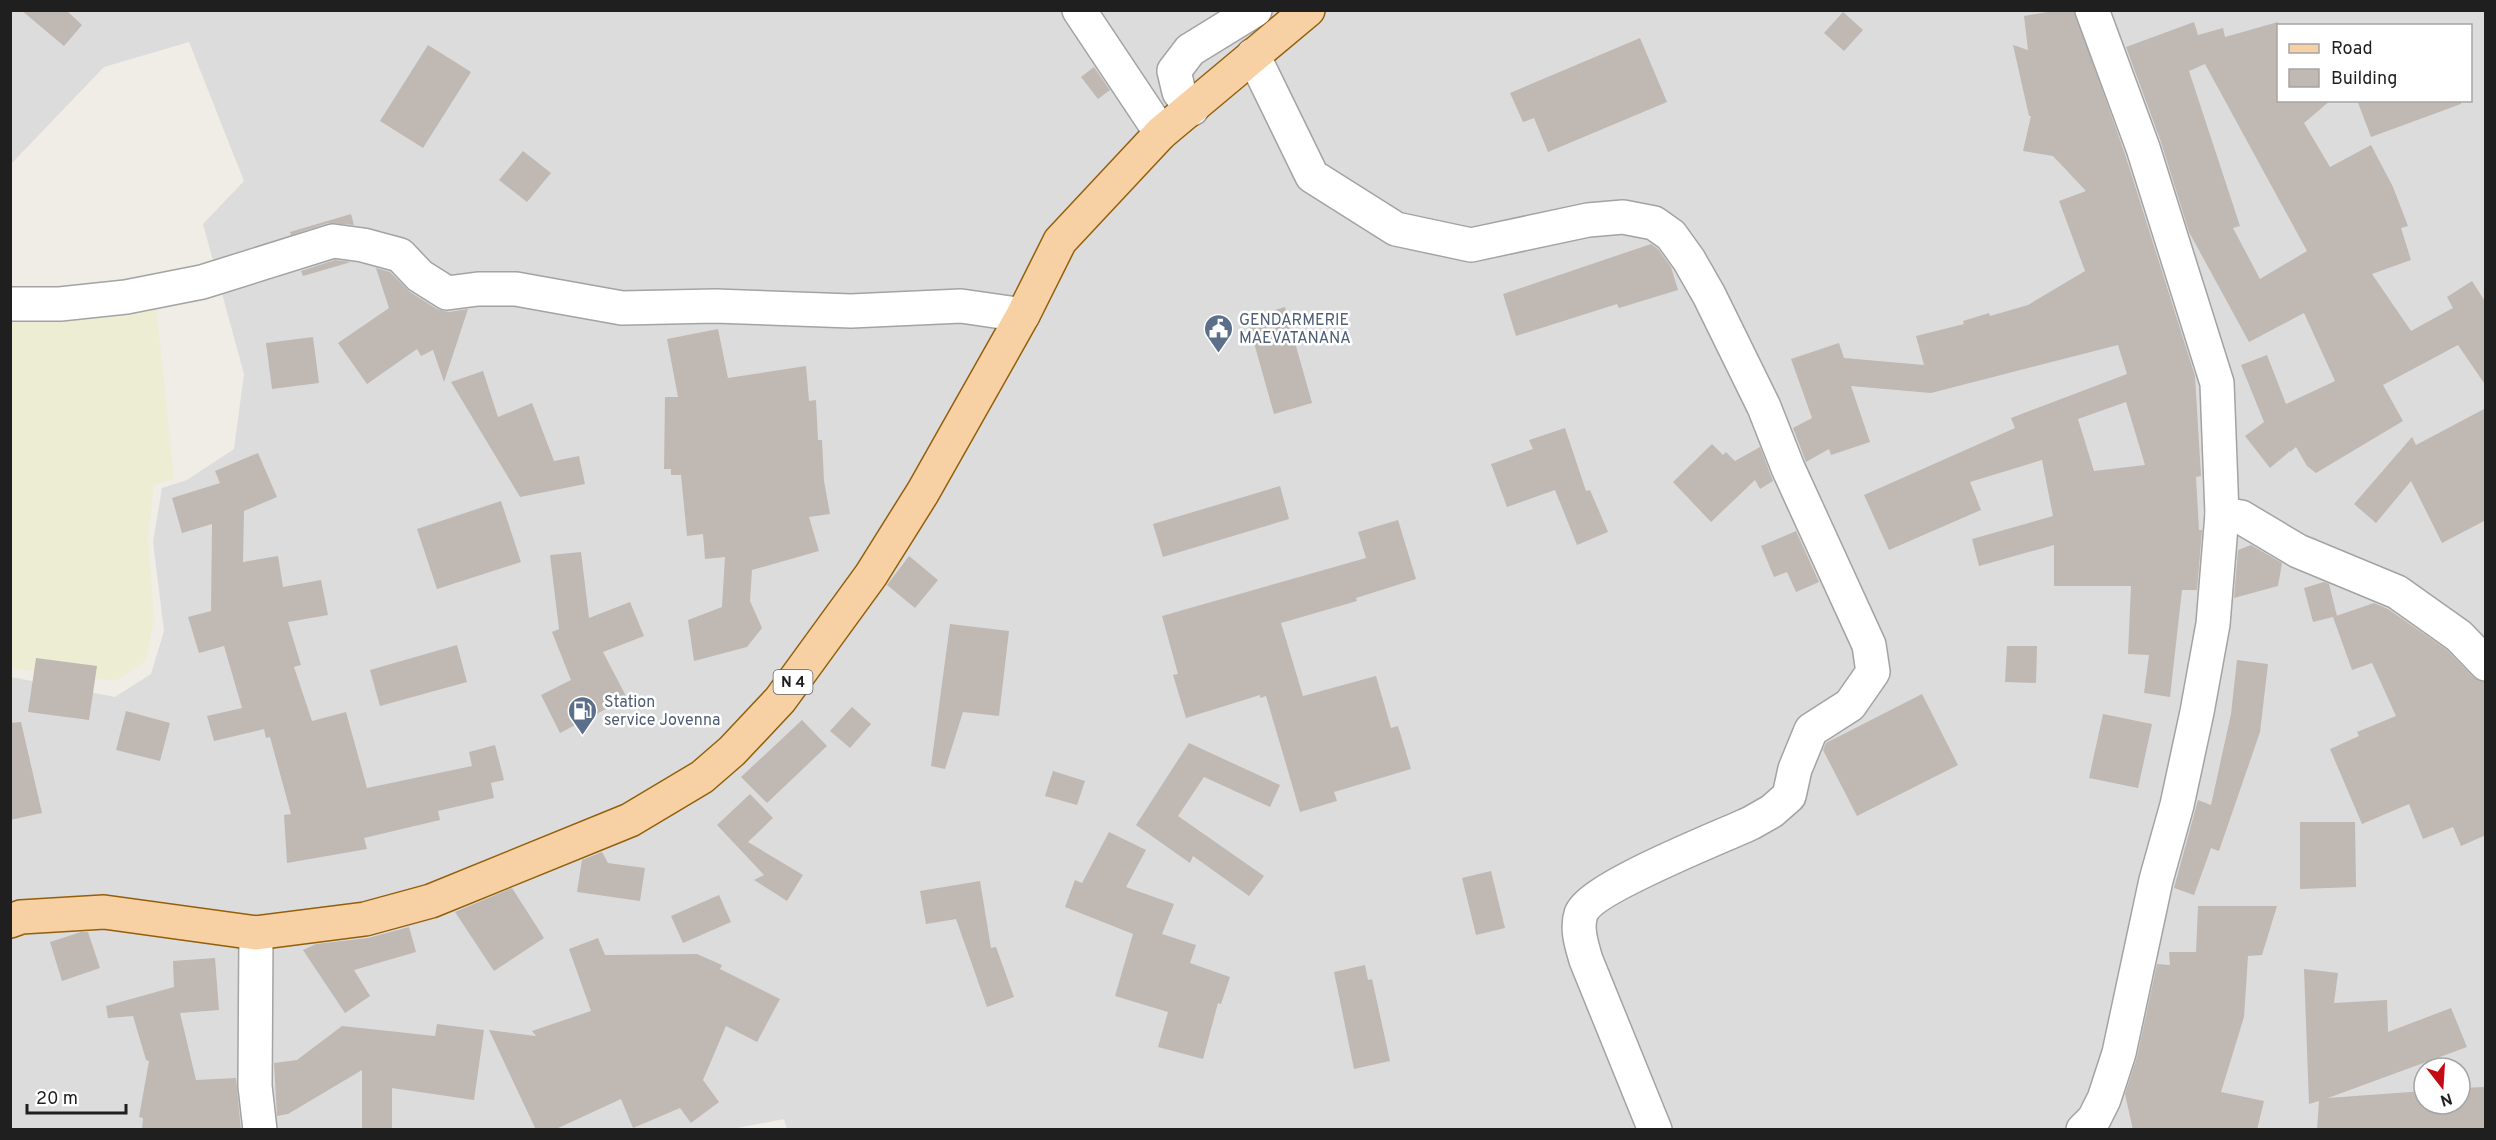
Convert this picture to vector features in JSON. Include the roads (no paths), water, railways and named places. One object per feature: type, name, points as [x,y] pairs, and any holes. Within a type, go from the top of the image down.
[{"type":"main road","name":"N 4","points":[[10,921],[21,917],[104,912],[256,933],[365,919],[431,902],[630,820],[702,777],[732,751],[780,700],[871,575],[923,492],[1023,315],[1060,241],[1161,133],[1308,10]]},
{"type":"street","points":[[1078,10],[1161,133]]},
{"type":"street","points":[[1192,109],[1179,92],[1174,70],[1190,50],[1255,10]]},
{"type":"street","points":[[2091,1126],[2104,1099],[2119,1053],[2156,880],[2177,806],[2198,712],[2213,624],[2222,514],[2217,383],[2143,148],[2092,10]]},
{"type":"street","points":[[1254,55],[1312,176],[1396,229],[1471,245],[1588,220],[1623,217],[1654,223],[1671,235],[1689,260],[1709,295],[1764,407],[1788,468],[1869,645],[1873,672],[1850,705],[1811,730],[1795,769],[1789,796],[1772,811],[1751,823],[1618,882],[1593,898],[1581,914],[1580,933],[1586,960],[1655,1130]]},
{"type":"street","points":[[10,304],[60,304],[126,297],[202,282],[333,241],[363,245],[400,255],[420,276],[447,293],[478,289],[516,289],[622,308],[715,306],[851,311],[961,306],[1023,315]]},
{"type":"street","points":[[2222,514],[2241,517],[2298,552],[2397,592],[2459,636],[2486,664]]},
{"type":"street","points":[[256,933],[255,1086],[260,1130]]},
{"type":"place","name":"GENDARMERIE MAEVATANANA","points":[[1218,354]]},
{"type":"place","name":"Station service Jovenna","points":[[583,736]]}]
